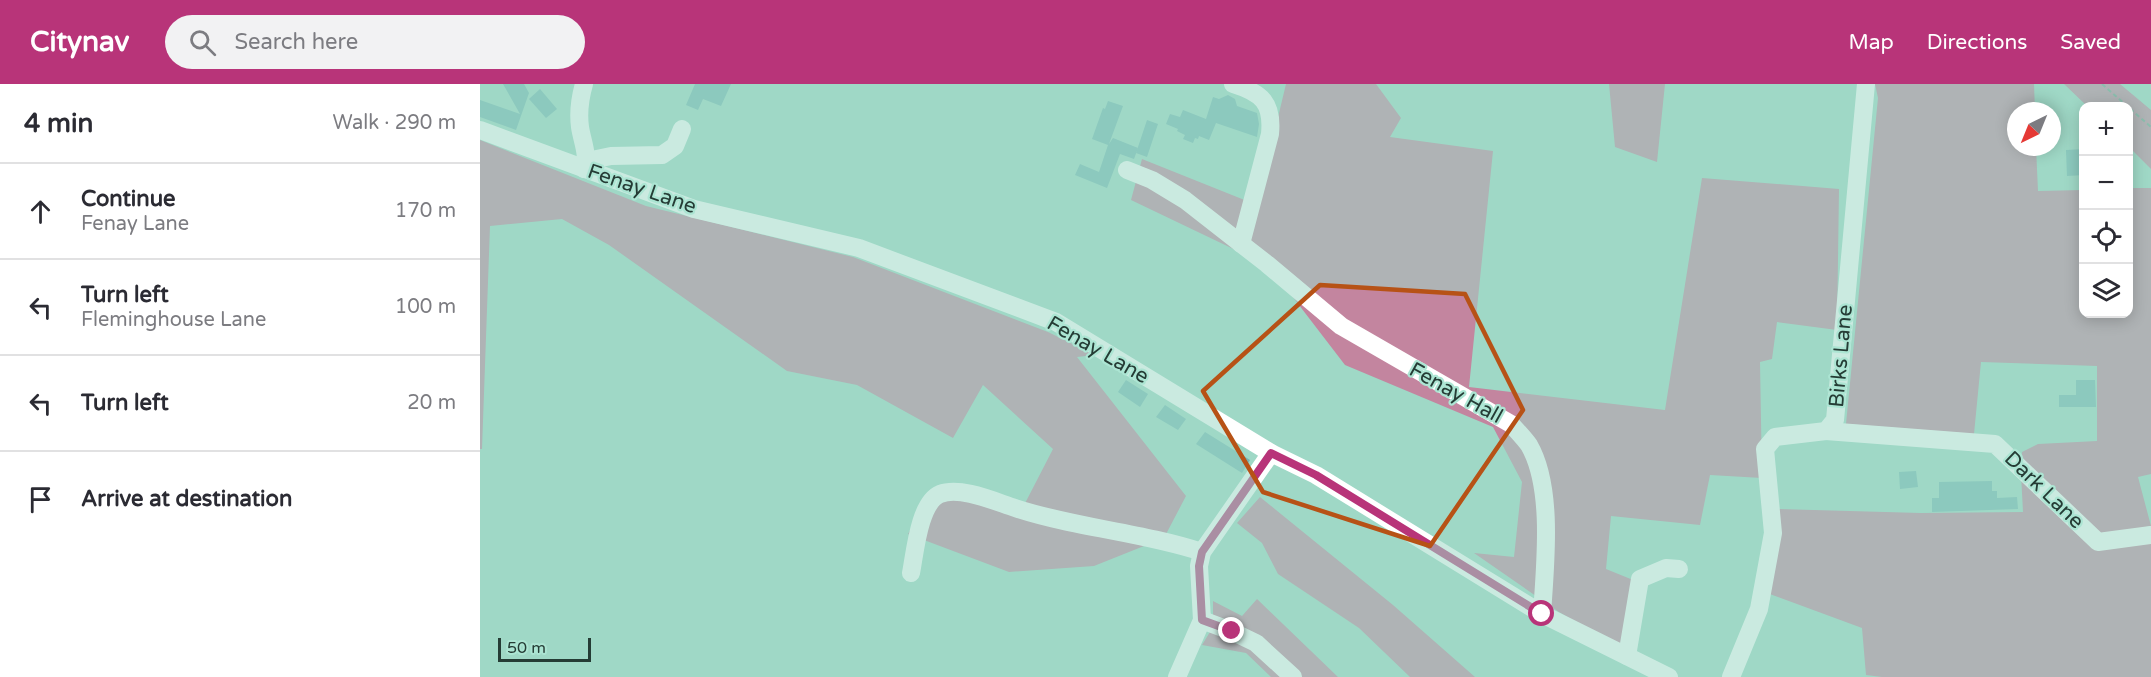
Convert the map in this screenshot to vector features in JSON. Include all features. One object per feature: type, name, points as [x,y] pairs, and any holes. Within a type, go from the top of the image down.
[{"type":"street","points":[[584,84],[579,115],[585,165],[611,156],[662,155],[675,146],[682,129]]},
{"type":"street","points":[[1233,84],[1255,92],[1269,107],[1272,117],[1270,134],[1241,244]]},
{"type":"street","name":"Birks Lane","points":[[1731,677],[1759,609],[1773,532],[1765,449],[1775,437],[1826,431],[1835,420],[1866,84]]},
{"type":"street","name":"Fenay Lane","points":[[480,130],[585,165],[694,209],[859,248],[1056,322],[1271,453],[1316,475],[1542,614],[1669,677]]},
{"type":"street","name":"Fenay Hall","points":[[1127,170],[1152,180],[1185,200],[1341,326],[1511,424],[1529,446],[1540,474],[1547,529],[1542,614]]},
{"type":"street","name":"Dark Lane","points":[[1826,431],[1995,444],[2098,542],[2151,535]]},
{"type":"street","points":[[1177,677],[1202,620],[1199,566],[1202,552],[1271,453]]},
{"type":"street","points":[[911,573],[921,522],[929,504],[941,494],[966,493],[1035,515],[1176,543],[1202,552]]},
{"type":"street","points":[[1627,656],[1640,579],[1666,568],[1679,570]]},
{"type":"street","points":[[1202,620],[1256,643],[1293,677]]},
{"type":"path","points":[[2102,84],[2151,127]]},
{"type":"highlighted area","points":[[1320,285],[1465,294],[1523,410],[1430,546],[1263,492],[1203,391]]},
{"type":"shaded area","points":[[1286,84],[1376,84],[1401,118],[1390,137],[1493,151],[1469,387],[1665,410],[1702,178],[1839,189],[1837,330],[1777,322],[1772,359],[1760,362],[1762,478],[1710,475],[1700,525],[1611,516],[1606,569],[1638,582],[1628,653],[1559,612],[1474,553],[1514,557],[1522,482],[1493,427],[1345,365],[1269,266],[1131,200],[1142,159],[1257,205]]},
{"type":"shaded area","points":[[1609,84],[1665,84],[1657,162],[1615,147]]},
{"type":"shaded area","points":[[1875,84],[2034,84],[2035,102],[2007,102],[2007,156],[2036,156],[2038,191],[2079,190],[2079,318],[2133,318],[2133,188],[2151,188],[2151,474],[2138,477],[2151,526],[2099,536],[2021,463],[2022,452],[2038,444],[2097,441],[2097,366],[1981,362],[1974,434],[1846,424],[1878,98]]},
{"type":"shaded area","points":[[2064,84],[2120,84],[2151,110],[2151,169],[2133,151],[2133,102],[2083,102]]},
{"type":"shaded area","points":[[480,140],[646,206],[853,257],[1048,332],[1095,355],[1077,357],[1186,496],[1164,538],[1094,566],[1009,572],[908,534],[934,489],[1019,515],[1053,449],[983,385],[953,438],[857,385],[787,371],[609,245],[562,219],[490,226],[482,449],[480,449]]},
{"type":"shaded area","points":[[2021,474],[2095,550],[2151,541],[2151,677],[1882,677],[1866,675],[1862,628],[1767,593],[1777,509],[1921,513],[2023,512]]},
{"type":"shaded area","points":[[1260,497],[1393,605],[1475,677],[1410,677],[1359,628],[1278,574],[1262,543],[1237,523]]},
{"type":"shaded area","points":[[1257,599],[1338,677],[1271,677],[1246,653],[1202,645],[1213,627],[1213,601],[1242,616]]},
{"type":"building","points":[[503,84],[524,84],[529,93],[516,130],[480,117],[480,100],[520,114]]},
{"type":"building","points":[[695,84],[731,84],[721,106],[703,99],[698,110],[686,105]]},
{"type":"building","points":[[540,89],[557,109],[546,118],[529,99]]},
{"type":"building","points":[[1228,95],[1235,99],[1237,106],[1257,113],[1259,124],[1257,137],[1216,123],[1209,140],[1199,136],[1193,143],[1183,139],[1185,135],[1177,131],[1178,129],[1166,124],[1170,114],[1180,117],[1183,110],[1206,119],[1213,97],[1219,99]]},
{"type":"building","points":[[1108,101],[1123,106],[1109,144],[1113,138],[1138,148],[1134,159],[1120,154],[1107,188],[1075,175],[1080,164],[1099,172],[1108,145],[1092,139],[1103,108],[1105,109]]},
{"type":"building","points":[[1147,120],[1158,124],[1147,157],[1136,153]]},
{"type":"building","points":[[2079,149],[2079,175],[2067,176],[2066,150]]},
{"type":"building","points":[[1126,380],[1148,394],[1140,407],[1118,392]]},
{"type":"building","points":[[2076,380],[2095,380],[2096,407],[2059,407],[2059,395],[2076,395]]},
{"type":"building","points":[[1165,405],[1186,419],[1178,430],[1156,417]]},
{"type":"building","points":[[1205,432],[1250,460],[1242,473],[1196,444]]},
{"type":"building","points":[[1916,471],[1918,487],[1900,489],[1899,472]]},
{"type":"building","points":[[1992,481],[1992,491],[1997,491],[1997,498],[2017,497],[2018,509],[1932,512],[1932,498],[1939,498],[1939,482]]},
{"type":"route","points":[[1232,631],[1202,620],[1199,566],[1202,552],[1271,453],[1316,475],[1542,614]]}]
